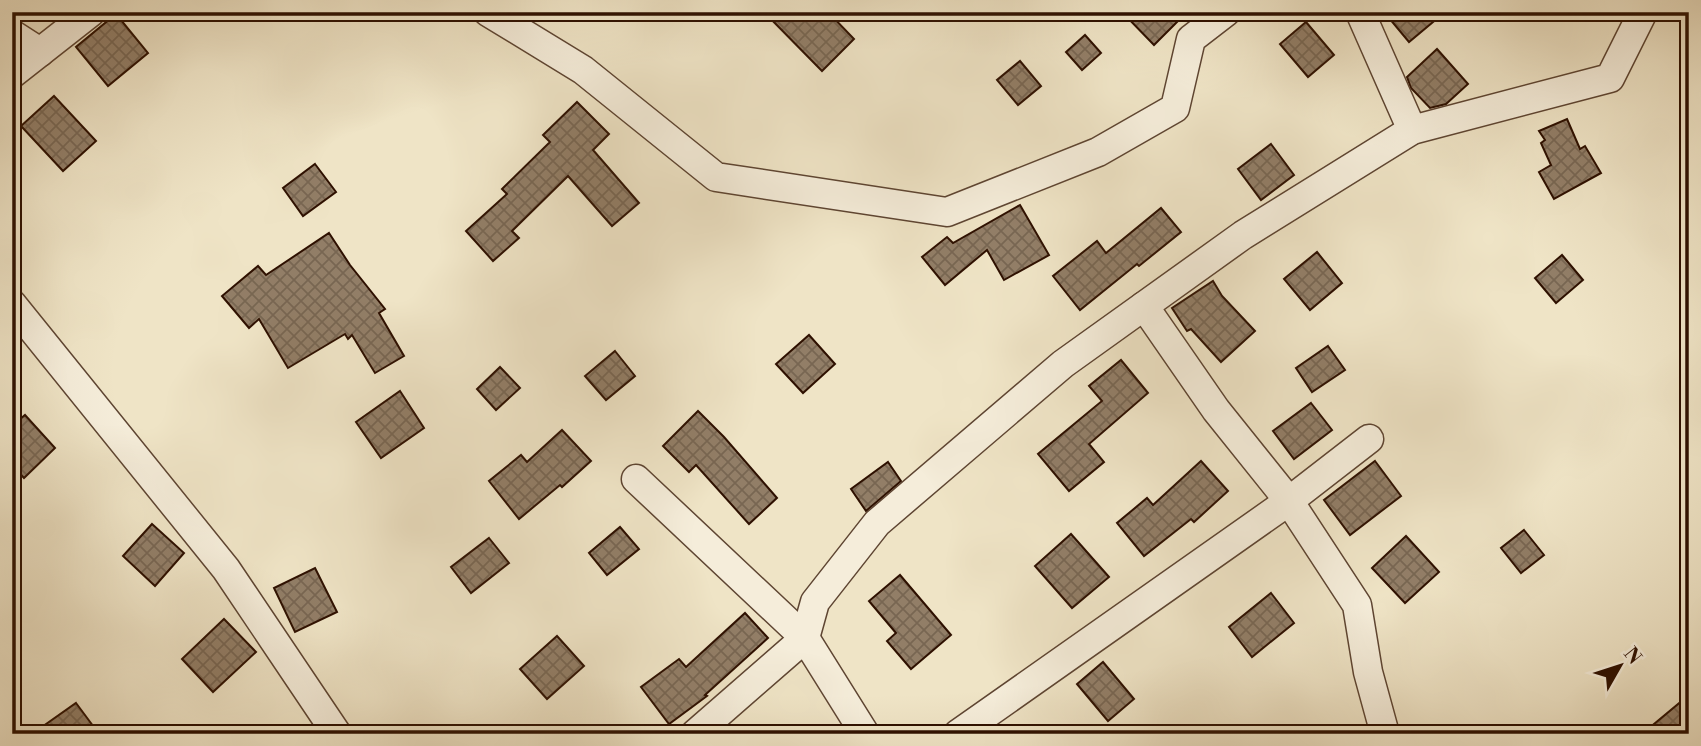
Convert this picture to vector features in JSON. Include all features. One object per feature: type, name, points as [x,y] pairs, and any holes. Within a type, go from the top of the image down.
[{"type":"street","points":[[12,74],[91,12]]},
{"type":"street","points":[[488,12],[583,70],[716,177],[947,212],[1098,152],[1175,108],[1191,39],[1226,12]]},
{"type":"street","points":[[1360,12],[1412,130]]},
{"type":"street","points":[[695,734],[805,638],[814,602],[877,523],[1063,364],[1243,235],[1412,130],[1610,78],[1643,12]]},
{"type":"street","points":[[12,34],[40,52]]},
{"type":"street","points":[[12,304],[226,569],[337,734]]},
{"type":"street","points":[[1144,306],[1216,410],[1289,501],[1357,605],[1368,672],[1385,734]]},
{"type":"street","points":[[958,734],[1289,501],[1369,439]]},
{"type":"street","points":[[636,479],[805,638],[865,734]]},
{"type":"building","points":[[764,12],[828,12],[854,39],[822,71]]},
{"type":"building","points":[[1122,12],[1187,12],[1154,45]]},
{"type":"building","points":[[1384,12],[1445,12],[1409,42]]},
{"type":"building","points":[[116,14],[148,53],[108,86],[76,47]]},
{"type":"building","points":[[1306,22],[1334,55],[1308,77],[1280,44]]},
{"type":"building","points":[[1085,35],[1101,53],[1082,70],[1066,52]]},
{"type":"building","points":[[1437,49],[1468,84],[1446,104],[1430,108],[1411,88],[1407,77]]},
{"type":"building","points":[[1020,61],[1041,86],[1018,105],[997,80]]},
{"type":"building","points":[[54,96],[96,141],[63,171],[21,126]]},
{"type":"building","points":[[577,102],[609,134],[593,150],[639,203],[612,226],[568,176],[512,231],[519,238],[493,261],[466,231],[507,194],[502,189],[550,142],[543,135]]},
{"type":"building","points":[[1567,119],[1580,149],[1585,146],[1601,173],[1554,199],[1539,172],[1551,165],[1541,143],[1545,140],[1539,131]]},
{"type":"building","points":[[1271,144],[1294,175],[1261,200],[1238,169]]},
{"type":"building","points":[[315,164],[336,192],[303,216],[283,188]]},
{"type":"building","points":[[1020,205],[1049,255],[1004,280],[987,250],[945,285],[922,257],[947,237],[953,243]]},
{"type":"building","points":[[1161,208],[1181,232],[1080,310],[1053,276],[1097,241],[1106,253]]},
{"type":"building","points":[[329,233],[385,309],[379,313],[404,356],[375,373],[352,335],[348,339],[345,334],[288,368],[259,319],[249,328],[222,296],[258,266],[266,275]]},
{"type":"building","points":[[1317,252],[1342,283],[1310,310],[1284,279]]},
{"type":"building","points":[[1562,255],[1583,280],[1556,303],[1535,278]]},
{"type":"building","points":[[1213,281],[1222,296],[1255,331],[1221,362],[1191,329],[1187,331],[1172,308]]},
{"type":"building","points":[[809,335],[835,364],[803,393],[776,364]]},
{"type":"building","points":[[1328,346],[1345,370],[1312,392],[1296,368]]},
{"type":"building","points":[[615,351],[635,376],[606,400],[585,376]]},
{"type":"building","points":[[1121,360],[1148,393],[1089,444],[1104,462],[1069,491],[1038,454],[1102,401],[1089,386]]},
{"type":"building","points":[[500,367],[520,388],[496,410],[477,389]]},
{"type":"building","points":[[400,391],[424,428],[381,458],[356,422]]},
{"type":"building","points":[[1311,403],[1332,430],[1294,459],[1273,431]]},
{"type":"building","points":[[698,411],[777,498],[749,524],[696,465],[689,472],[663,446]]},
{"type":"building","points":[[25,415],[55,448],[24,478],[12,465],[12,426]]},
{"type":"building","points":[[562,430],[591,461],[519,519],[489,481],[521,455],[527,462]]},
{"type":"building","points":[[1201,461],[1228,491],[1194,522],[1191,519],[1144,556],[1117,523],[1147,498],[1153,505]]},
{"type":"building","points":[[1375,461],[1401,496],[1350,535],[1324,500]]},
{"type":"building","points":[[888,462],[901,481],[866,511],[851,489]]},
{"type":"building","points":[[152,524],[184,553],[155,586],[123,556]]},
{"type":"building","points":[[620,527],[639,549],[607,575],[589,553]]},
{"type":"building","points":[[1524,530],[1544,555],[1521,573],[1501,548]]},
{"type":"building","points":[[1071,534],[1109,577],[1072,608],[1035,566]]},
{"type":"building","points":[[1406,536],[1439,572],[1405,603],[1372,568]]},
{"type":"building","points":[[489,538],[509,563],[471,593],[451,567]]},
{"type":"building","points":[[315,568],[337,612],[295,632],[274,588]]},
{"type":"building","points":[[900,575],[951,635],[911,669],[887,641],[896,633],[869,601]]},
{"type":"building","points":[[1271,593],[1294,623],[1252,657],[1229,627]]},
{"type":"building","points":[[745,613],[768,638],[705,695],[707,696],[669,724],[641,687],[679,659],[686,667]]},
{"type":"building","points":[[224,619],[256,652],[213,692],[182,659]]},
{"type":"building","points":[[557,636],[584,666],[547,699],[520,669]]},
{"type":"building","points":[[1103,662],[1134,699],[1108,721],[1077,684]]},
{"type":"building","points":[[1689,695],[1689,734],[1642,734]]},
{"type":"building","points":[[76,703],[99,734],[32,734]]}]
